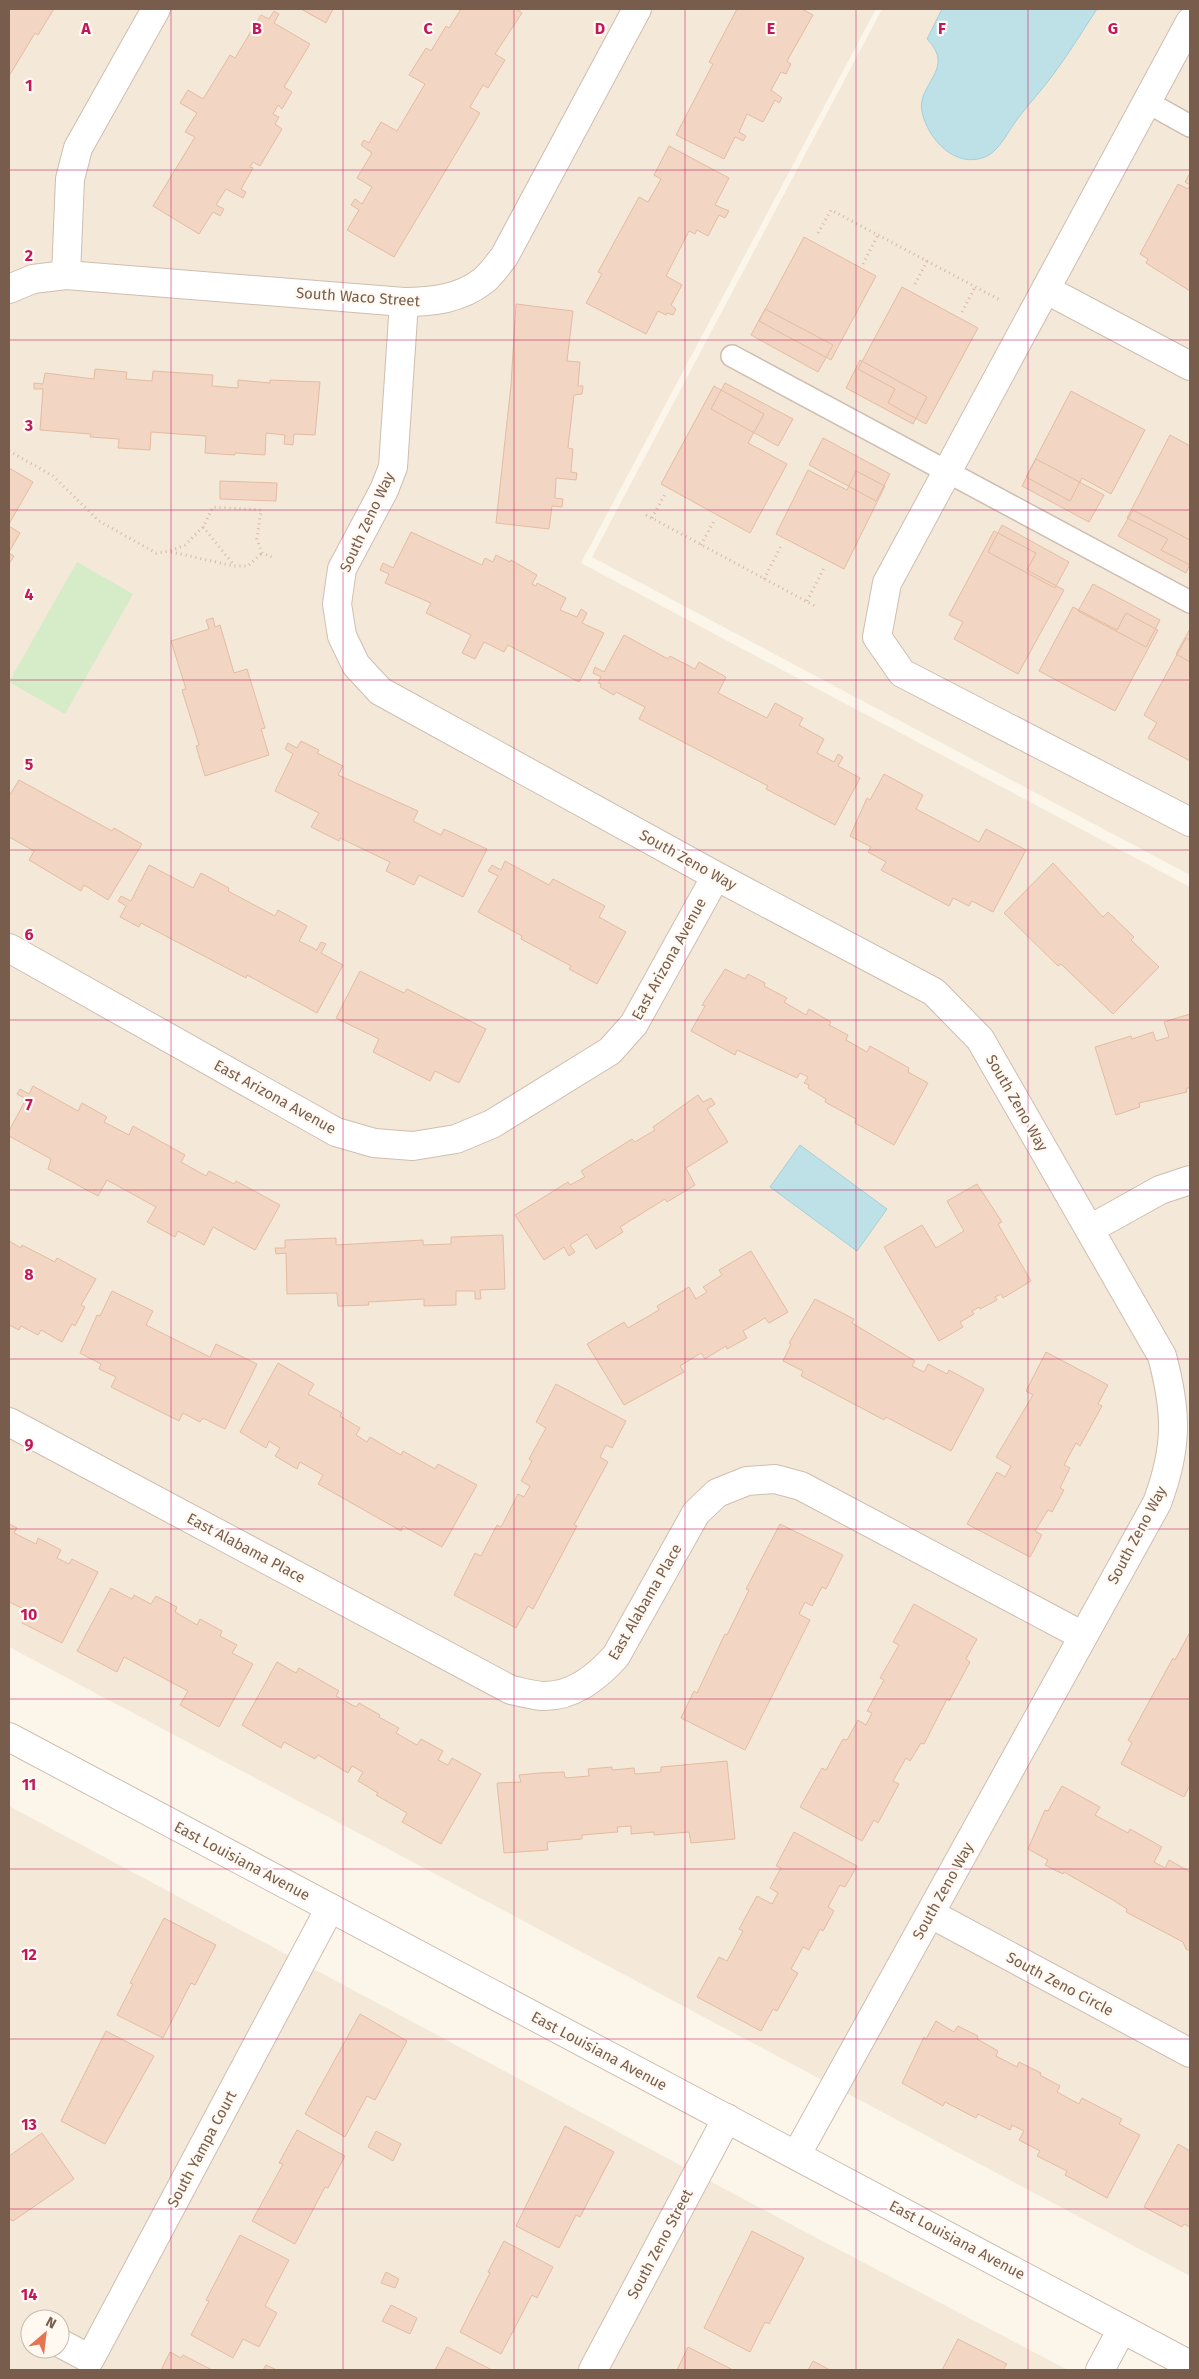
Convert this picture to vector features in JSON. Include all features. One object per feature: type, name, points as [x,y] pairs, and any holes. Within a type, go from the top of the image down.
[{"type":"street","points":[[66,275],[70,179],[78,148],[156,9]]},
{"type":"street","name":"South Waco Street","points":[[9,289],[32,279],[66,275],[404,302],[435,302],[455,296],[484,281],[504,257],[637,9]]},
{"type":"street","points":[[1190,22],[1047,290],[886,583],[877,636],[902,673],[1190,822]]},
{"type":"street","points":[[1047,290],[1190,366]]},
{"type":"street","name":"South Zeno Way","points":[[404,302],[393,467],[384,490],[342,569],[337,604],[342,636],[356,665],[380,691],[716,876],[934,992],[980,1039],[1162,1356],[1172,1394],[1174,1437],[1167,1476],[1157,1503],[797,2154]]},
{"type":"street","name":"East Arizona Avenue","points":[[9,948],[336,1132],[374,1143],[413,1146],[456,1139],[492,1124],[610,1051],[634,1024],[716,876]]},
{"type":"street","points":[[1090,1229],[1160,1190],[1190,1180]]},
{"type":"street","name":"East Alabama Place","points":[[9,1422],[511,1690],[543,1696],[574,1690],[600,1675],[616,1656],[696,1513],[717,1493],[747,1481],[775,1479],[801,1486],[1082,1636]]},
{"type":"street","name":"East Louisiana Avenue","points":[[9,1737],[797,2154],[1190,2365]]},
{"type":"street","name":"South Yampa Court","points":[[70,2349],[90,2360],[330,1908]]},
{"type":"street","name":"South Zeno Circle","points":[[931,1914],[1190,2053]]},
{"type":"street","name":"South Zeno Street","points":[[593,2370],[727,2118]]},
{"type":"street","points":[[1100,2370],[1122,2329]]},
{"type":"lane","points":[[1147,102],[1190,126]]},
{"type":"lane","points":[[732,356],[1190,602]]},
{"type":"path","points":[[818,233],[831,210],[1004,302]]},
{"type":"path","points":[[863,264],[878,235]]},
{"type":"path","points":[[914,284],[927,261]]},
{"type":"path","points":[[962,312],[975,287]]},
{"type":"path","points":[[9,451],[53,476],[99,521],[156,553],[170,551],[185,545],[203,527],[213,507],[261,510],[257,539],[262,553],[274,558]]},
{"type":"path","points":[[652,518],[666,492]]},
{"type":"path","points":[[646,515],[816,606]]},
{"type":"path","points":[[701,544],[715,519]]},
{"type":"path","points":[[203,527],[234,566]]},
{"type":"path","points":[[764,578],[781,546]]},
{"type":"path","points":[[170,551],[234,566],[248,566],[262,553]]},
{"type":"path","points":[[807,601],[825,566]]},
{"type":"shaded area","points":[[9,9],[876,9],[581,563],[1190,887],[1190,2276],[9,1647]]},
{"type":"shaded area","points":[[882,9],[1190,9],[1190,875],[592,557]]},
{"type":"shaded area","points":[[9,1806],[796,2227],[1068,2370],[9,2370]]},
{"type":"green space","points":[[77,562],[133,594],[65,714],[9,682]]},
{"type":"water","points":[[942,9],[1097,9],[1061,64],[1019,117],[1000,145],[985,157],[974,160],[963,159],[944,149],[930,132],[922,112],[924,93],[934,76],[938,59],[935,50],[927,39]]},
{"type":"water","points":[[800,1145],[887,1209],[857,1251],[770,1187]]},
{"type":"building","points":[[9,9],[54,9],[38,35],[35,33],[9,76]]},
{"type":"building","points":[[301,9],[333,9],[326,23]]},
{"type":"building","points":[[461,9],[516,9],[522,13],[495,54],[505,60],[488,88],[483,85],[470,107],[480,113],[394,257],[347,230],[359,210],[351,205],[355,199],[362,204],[372,187],[357,178],[372,153],[361,145],[364,140],[369,143],[381,122],[397,131],[425,84],[409,75],[426,48],[431,51],[446,26],[449,28]]},
{"type":"building","points":[[737,9],[802,9],[813,15],[787,61],[791,64],[786,74],[781,72],[771,90],[782,98],[779,103],[775,100],[763,122],[747,114],[739,132],[746,136],[743,141],[735,137],[724,159],[676,135],[713,64],[709,62]]},
{"type":"building","points":[[274,11],[279,14],[274,23],[310,44],[284,87],[292,92],[282,109],[278,105],[273,114],[279,117],[275,124],[282,129],[260,166],[253,162],[250,167],[253,168],[241,189],[246,192],[243,198],[226,189],[216,205],[224,209],[220,216],[213,212],[199,234],[153,206],[195,137],[185,132],[197,113],[180,103],[188,90],[203,99],[230,55],[235,58],[261,15],[269,19]]},
{"type":"building","points":[[669,146],[729,178],[715,205],[729,211],[725,218],[719,215],[708,236],[697,230],[695,234],[689,231],[666,276],[682,285],[671,305],[676,309],[673,315],[667,313],[666,315],[658,311],[646,334],[586,303],[602,274],[598,272],[639,197],[648,202],[661,179],[654,175]]},
{"type":"building","points":[[1190,173],[1190,185],[1185,182]]},
{"type":"building","points":[[1178,184],[1188,189],[1190,185],[1190,291],[1146,263],[1148,259],[1140,254]]},
{"type":"building","points":[[804,237],[876,276],[831,360],[759,321]]},
{"type":"building","points":[[902,287],[978,328],[926,424],[888,403],[895,389],[858,369]]},
{"type":"building","points":[[516,304],[573,311],[567,361],[580,362],[578,386],[583,386],[582,394],[574,395],[568,448],[573,449],[571,472],[577,473],[576,480],[556,478],[555,498],[563,499],[562,507],[552,506],[549,529],[496,523],[511,385]]},
{"type":"building","points":[[765,309],[833,345],[818,372],[751,335]]},
{"type":"building","points":[[860,360],[927,397],[913,424],[846,388]]},
{"type":"building","points":[[95,369],[127,372],[126,379],[152,381],[153,371],[213,375],[212,386],[238,388],[238,380],[270,383],[270,380],[320,382],[315,435],[294,434],[293,445],[284,444],[285,435],[266,433],[265,455],[235,453],[235,455],[205,453],[206,436],[151,432],[150,450],[118,448],[119,439],[90,437],[91,434],[40,430],[43,389],[34,389],[34,383],[43,384],[45,373],[94,379]]},
{"type":"building","points":[[725,383],[793,419],[778,446],[711,409]]},
{"type":"building","points":[[714,386],[764,414],[748,443],[787,464],[750,533],[661,484]]},
{"type":"building","points":[[1071,391],[1145,430],[1111,494],[1082,478],[1070,501],[1026,477]]},
{"type":"building","points":[[1170,435],[1190,446],[1190,565],[1161,550],[1168,539],[1127,518]]},
{"type":"building","points":[[823,438],[890,474],[876,501],[809,465]]},
{"type":"building","points":[[1036,459],[1104,495],[1089,522],[1022,486]]},
{"type":"building","points":[[9,468],[33,482],[9,524]]},
{"type":"building","points":[[808,470],[847,490],[856,471],[885,486],[844,569],[776,534]]},
{"type":"building","points":[[220,481],[277,483],[276,501],[220,499]]},
{"type":"building","points":[[1133,510],[1190,540],[1190,564],[1186,573],[1118,536]]},
{"type":"building","points":[[1002,525],[1069,562],[1055,588],[988,552]]},
{"type":"building","points":[[9,526],[20,533],[9,552]]},
{"type":"building","points":[[994,531],[1036,553],[1027,570],[1064,590],[1018,674],[954,639],[963,622],[949,615]]},
{"type":"building","points":[[411,532],[482,565],[485,558],[493,562],[496,555],[510,562],[511,560],[537,575],[532,584],[536,586],[537,583],[566,598],[560,610],[577,617],[581,609],[587,613],[582,623],[604,633],[579,682],[508,645],[504,652],[484,642],[475,659],[462,653],[471,635],[426,613],[431,603],[385,583],[389,574],[380,570],[383,563],[393,568]]},
{"type":"building","points":[[9,553],[14,556],[9,564]]},
{"type":"building","points":[[1093,584],[1160,620],[1146,647],[1078,611]]},
{"type":"building","points":[[1073,607],[1117,630],[1126,613],[1158,630],[1115,711],[1039,671]]},
{"type":"building","points":[[213,618],[215,627],[220,625],[234,673],[247,669],[265,728],[261,729],[269,755],[205,776],[196,746],[199,745],[182,690],[186,689],[171,641],[209,629],[206,620]]},
{"type":"building","points":[[1190,629],[1190,662],[1176,654]]},
{"type":"building","points":[[624,635],[668,659],[670,656],[695,669],[699,662],[726,677],[718,693],[767,718],[775,703],[803,718],[799,725],[824,739],[817,753],[834,762],[838,754],[843,757],[838,766],[860,778],[835,825],[766,789],[768,786],[639,719],[645,707],[616,692],[614,695],[600,687],[601,684],[598,683],[601,677],[593,673],[595,667],[604,672]]},
{"type":"building","points":[[1186,638],[1190,640],[1190,761],[1148,738],[1157,723],[1144,715]]},
{"type":"building","points":[[301,741],[319,750],[317,753],[343,766],[338,775],[418,811],[413,821],[441,835],[444,829],[487,849],[463,897],[419,875],[414,885],[386,871],[390,862],[340,838],[339,841],[311,827],[319,813],[275,791],[293,754],[285,749],[288,743],[297,748]]},
{"type":"building","points":[[884,774],[923,795],[916,809],[979,842],[986,829],[1026,850],[993,912],[972,901],[969,906],[953,898],[949,906],[881,870],[886,862],[868,852],[871,847],[850,836],[867,798],[870,800]]},
{"type":"building","points":[[19,780],[112,831],[114,828],[142,844],[108,900],[84,885],[81,891],[29,860],[34,851],[9,837],[9,796]]},
{"type":"building","points":[[505,861],[549,885],[553,879],[605,906],[599,917],[626,932],[597,984],[569,969],[571,966],[521,939],[522,936],[478,912],[498,876],[488,871],[492,865],[501,870]]},
{"type":"building","points":[[1053,863],[1103,917],[1108,912],[1134,937],[1131,940],[1159,967],[1113,1014],[1061,964],[1058,966],[1004,913]]},
{"type":"building","points":[[149,865],[193,888],[201,873],[229,888],[228,891],[275,916],[278,910],[307,926],[299,941],[316,951],[321,942],[326,944],[321,953],[343,965],[317,1013],[247,975],[246,978],[141,923],[139,927],[120,917],[126,906],[118,901],[121,896],[131,901]]},
{"type":"building","points":[[725,969],[745,979],[748,974],[765,983],[764,986],[787,998],[784,1002],[806,1015],[809,1009],[831,1022],[829,1025],[848,1035],[846,1040],[867,1052],[870,1046],[909,1068],[908,1072],[928,1083],[894,1145],[855,1123],[856,1119],[825,1102],[826,1099],[808,1088],[809,1085],[804,1083],[808,1077],[800,1073],[797,1078],[737,1050],[735,1055],[691,1031],[705,1006],[702,1005]]},
{"type":"building","points":[[360,971],[404,993],[407,989],[486,1029],[459,1083],[435,1071],[430,1081],[373,1052],[379,1039],[336,1018]]},
{"type":"building","points":[[1190,1014],[1190,1087],[1186,1089],[1187,1092],[1139,1103],[1140,1107],[1116,1115],[1095,1047],[1131,1036],[1132,1039],[1153,1032],[1156,1041],[1169,1037],[1164,1022]]},
{"type":"building","points":[[33,1086],[78,1111],[82,1103],[107,1117],[104,1122],[129,1135],[133,1126],[185,1155],[181,1162],[206,1176],[209,1171],[234,1184],[236,1181],[280,1205],[255,1250],[213,1227],[204,1245],[178,1231],[175,1237],[147,1222],[156,1207],[107,1180],[98,1196],[48,1169],[51,1159],[9,1136],[9,1131],[26,1099],[17,1094],[20,1089],[29,1094]]},
{"type":"building","points":[[698,1095],[703,1102],[711,1098],[715,1104],[707,1109],[728,1142],[686,1168],[695,1185],[667,1202],[665,1199],[620,1227],[623,1232],[596,1249],[587,1234],[570,1245],[575,1252],[569,1256],[564,1247],[544,1260],[515,1215],[568,1182],[570,1185],[585,1177],[581,1171],[632,1139],[635,1142],[655,1130],[653,1127]]},
{"type":"building","points":[[977,1184],[1002,1222],[998,1224],[1031,1281],[1003,1298],[1001,1294],[995,1297],[997,1300],[972,1311],[974,1314],[960,1322],[963,1327],[939,1341],[884,1247],[922,1225],[936,1248],[964,1231],[947,1201]]},
{"type":"building","points":[[503,1235],[505,1289],[480,1290],[481,1299],[475,1299],[475,1291],[456,1291],[456,1305],[424,1306],[424,1299],[368,1302],[369,1305],[338,1306],[337,1293],[287,1294],[286,1253],[276,1254],[275,1248],[285,1248],[285,1240],[336,1238],[336,1245],[423,1240],[423,1245],[451,1244],[451,1237]]},
{"type":"building","points":[[9,1241],[21,1248],[22,1245],[55,1262],[57,1258],[96,1279],[81,1305],[85,1307],[75,1326],[72,1324],[62,1342],[41,1330],[38,1335],[21,1326],[19,1330],[9,1325]]},
{"type":"building","points":[[751,1251],[788,1312],[769,1323],[765,1318],[743,1331],[747,1338],[727,1349],[726,1346],[705,1359],[701,1353],[680,1366],[684,1372],[624,1405],[587,1344],[624,1322],[628,1328],[659,1310],[657,1306],[689,1287],[696,1299],[707,1292],[703,1287],[722,1275],[719,1270]]},
{"type":"building","points":[[112,1291],[153,1311],[146,1325],[210,1357],[216,1344],[257,1364],[225,1429],[203,1418],[200,1422],[183,1413],[179,1421],[111,1387],[116,1377],[99,1369],[101,1364],[80,1353],[97,1315],[100,1316]]},
{"type":"building","points":[[815,1299],[854,1319],[852,1323],[915,1361],[912,1366],[924,1372],[928,1364],[947,1374],[949,1370],[984,1389],[951,1451],[886,1417],[884,1420],[801,1376],[803,1371],[783,1361],[791,1344],[789,1343]]},
{"type":"building","points":[[1046,1352],[1108,1385],[1098,1404],[1102,1406],[1080,1446],[1076,1443],[1064,1465],[1070,1468],[1060,1488],[1064,1490],[1052,1512],[1048,1510],[1035,1531],[1042,1535],[1030,1557],[967,1524],[997,1472],[1005,1477],[1011,1466],[996,1457],[1033,1395],[1026,1391]]},
{"type":"building","points":[[278,1363],[314,1384],[308,1394],[342,1413],[340,1416],[360,1428],[356,1435],[367,1442],[370,1437],[401,1455],[403,1451],[435,1469],[438,1464],[477,1485],[442,1547],[403,1526],[401,1531],[318,1484],[323,1475],[300,1462],[297,1469],[275,1456],[280,1448],[269,1441],[266,1448],[240,1432]]},
{"type":"building","points":[[556,1384],[626,1421],[612,1448],[606,1445],[600,1457],[608,1462],[574,1525],[577,1526],[533,1609],[528,1606],[516,1628],[454,1595],[475,1553],[481,1556],[497,1525],[501,1527],[518,1494],[524,1497],[530,1486],[521,1481],[532,1461],[529,1459],[546,1428],[536,1422]]},
{"type":"building","points":[[9,1524],[17,1528],[14,1533],[36,1544],[38,1538],[61,1550],[57,1558],[69,1564],[72,1559],[98,1572],[62,1643],[22,1623],[28,1611],[9,1602]]},
{"type":"building","points":[[780,1524],[843,1555],[826,1589],[822,1587],[812,1606],[805,1602],[799,1614],[810,1620],[745,1750],[681,1718],[694,1691],[697,1693],[725,1634],[727,1635],[749,1590],[746,1589]]},
{"type":"building","points":[[111,1588],[132,1599],[134,1595],[151,1604],[156,1596],[177,1607],[175,1612],[197,1625],[200,1619],[222,1631],[220,1636],[237,1645],[232,1653],[253,1664],[219,1727],[180,1705],[188,1691],[124,1657],[117,1672],[77,1651]]},
{"type":"building","points":[[914,1604],[977,1639],[966,1659],[970,1662],[949,1701],[947,1699],[924,1744],[921,1743],[910,1761],[906,1758],[893,1781],[899,1784],[878,1823],[874,1820],[862,1841],[800,1807],[822,1768],[826,1770],[843,1739],[847,1740],[858,1720],[866,1725],[872,1713],[867,1711],[884,1680],[880,1678],[899,1645],[893,1642]]},
{"type":"building","points":[[1190,1632],[1190,1785],[1184,1797],[1121,1764],[1132,1743],[1128,1740],[1173,1658],[1175,1660]]},
{"type":"building","points":[[277,1662],[296,1673],[299,1668],[339,1691],[336,1696],[356,1707],[359,1703],[380,1715],[379,1717],[399,1728],[396,1733],[417,1745],[421,1739],[443,1751],[438,1760],[448,1765],[452,1758],[481,1774],[441,1844],[402,1822],[407,1813],[376,1795],[378,1793],[358,1781],[363,1772],[352,1766],[348,1773],[318,1755],[315,1759],[284,1742],[281,1748],[242,1725]]},
{"type":"building","points":[[727,1761],[735,1839],[691,1843],[689,1832],[654,1835],[654,1832],[631,1834],[631,1826],[617,1827],[618,1832],[582,1835],[582,1839],[547,1842],[548,1850],[504,1853],[497,1783],[521,1782],[519,1775],[564,1772],[565,1778],[589,1776],[588,1769],[612,1767],[612,1770],[634,1768],[635,1774],[661,1772],[661,1767]]},
{"type":"building","points":[[1062,1786],[1100,1807],[1095,1815],[1128,1833],[1130,1829],[1162,1847],[1154,1862],[1165,1868],[1169,1860],[1190,1872],[1190,1951],[1186,1949],[1183,1942],[1126,1912],[1127,1909],[1113,1900],[1064,1872],[1063,1874],[1045,1865],[1048,1860],[1028,1849],[1045,1810],[1048,1811]]},
{"type":"building","points":[[794,1832],[857,1866],[845,1887],[840,1885],[828,1907],[834,1911],[823,1931],[820,1929],[809,1950],[803,1947],[791,1969],[798,1973],[777,2011],[773,2009],[761,2031],[697,1997],[719,1957],[727,1961],[743,1931],[739,1929],[757,1896],[772,1904],[778,1893],[770,1888],[781,1868],[776,1866]]},
{"type":"building","points":[[164,1918],[216,1945],[195,1985],[191,1983],[163,2038],[117,2015],[133,1984],[130,1983]]},
{"type":"building","points":[[360,2014],[407,2041],[375,2100],[367,2096],[345,2137],[305,2114]]},
{"type":"building","points":[[936,2021],[954,2032],[958,2026],[978,2036],[977,2039],[998,2051],[996,2056],[1017,2067],[1019,2062],[1041,2073],[1040,2075],[1060,2086],[1057,2092],[1079,2104],[1082,2098],[1122,2119],[1119,2124],[1140,2135],[1107,2198],[1065,2175],[1067,2171],[1037,2156],[1040,2151],[1019,2140],[1024,2131],[1012,2125],[1010,2130],[978,2114],[976,2118],[945,2102],[943,2106],[902,2083],[924,2037],[926,2039]]},
{"type":"building","points":[[106,2031],[154,2056],[105,2144],[61,2121]]},
{"type":"building","points":[[565,2126],[614,2152],[580,2217],[576,2215],[559,2248],[516,2226]]},
{"type":"building","points":[[297,2130],[345,2156],[328,2188],[325,2187],[295,2244],[252,2221],[283,2164],[279,2163]]},
{"type":"building","points":[[376,2131],[401,2144],[393,2161],[368,2147]]},
{"type":"building","points":[[42,2133],[74,2179],[13,2221],[9,2219],[9,2156]]},
{"type":"building","points":[[1178,2144],[1190,2151],[1190,2227],[1184,2224],[1182,2227],[1144,2207]]},
{"type":"building","points":[[752,2231],[804,2258],[769,2324],[765,2322],[750,2352],[704,2328]]},
{"type":"building","points":[[240,2235],[289,2260],[265,2306],[277,2313],[259,2347],[243,2339],[233,2358],[191,2335],[209,2301],[206,2300]]},
{"type":"building","points":[[504,2241],[553,2267],[537,2298],[532,2295],[501,2354],[460,2332]]},
{"type":"building","points":[[386,2272],[399,2279],[395,2288],[381,2283]]},
{"type":"building","points":[[391,2305],[417,2318],[410,2334],[382,2321]]},
{"type":"building","points":[[958,2339],[1007,2364],[1003,2370],[942,2370]]},
{"type":"building","points":[[447,2347],[492,2370],[435,2370]]},
{"type":"building","points":[[688,2347],[733,2370],[677,2370]]},
{"type":"building","points":[[170,2352],[181,2358],[183,2355],[212,2370],[161,2370]]},
{"type":"building","points":[[813,2361],[830,2370],[808,2370]]},
{"type":"building","points":[[266,2365],[277,2370],[263,2370]]}]
